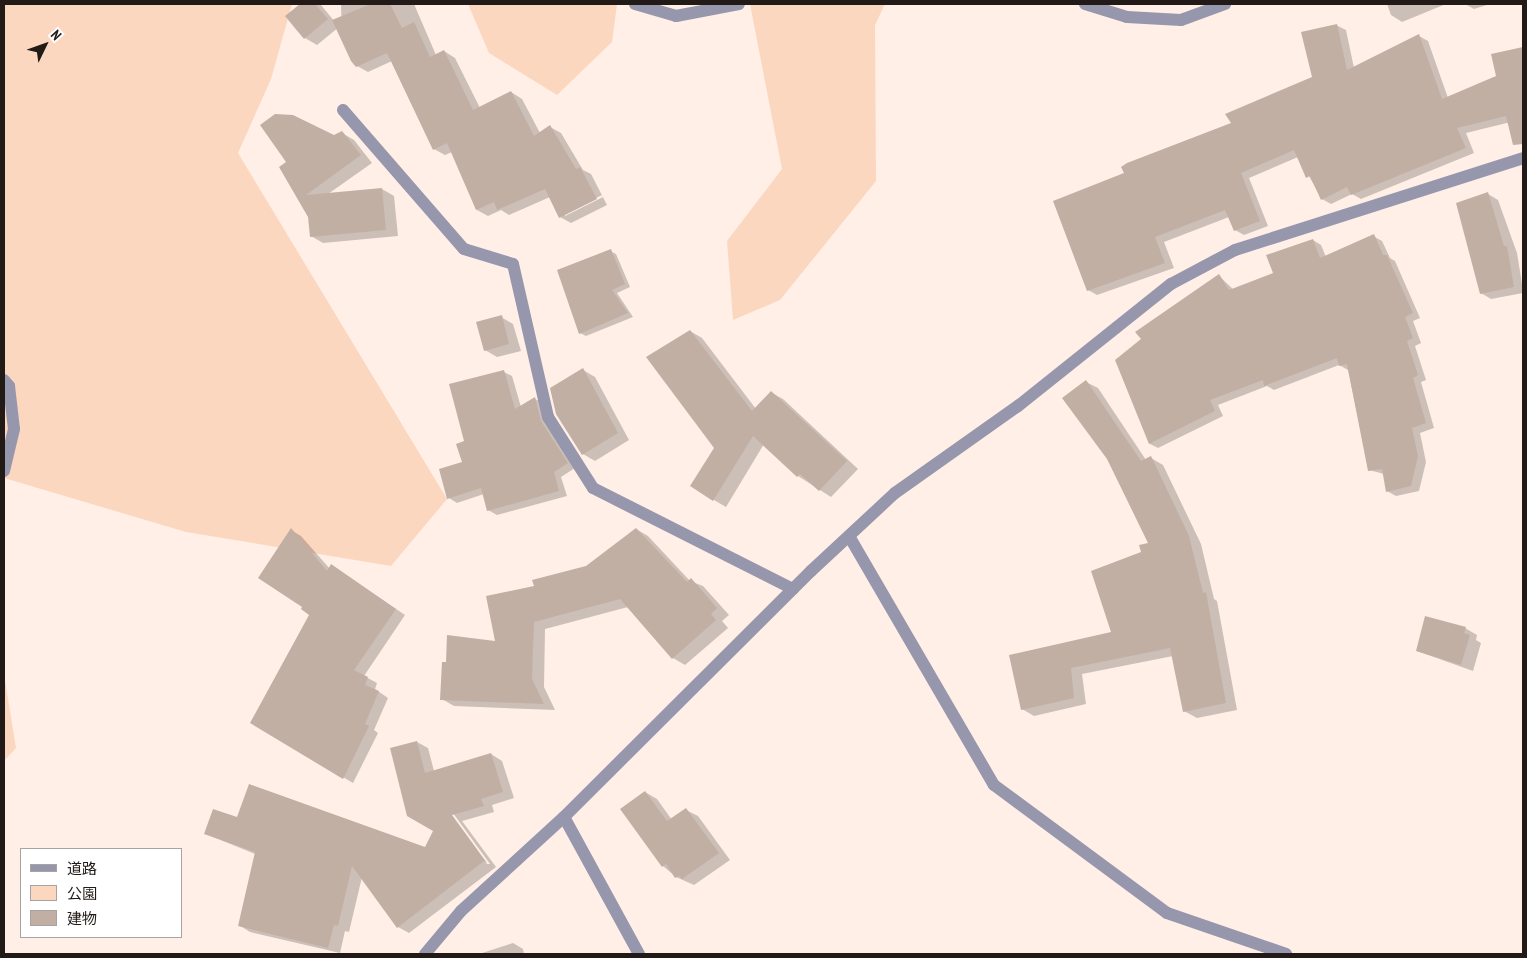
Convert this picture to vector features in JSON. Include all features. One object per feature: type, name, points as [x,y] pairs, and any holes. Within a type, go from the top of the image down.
[{"type":"street","points":[[635,4],[676,16],[739,4]]},
{"type":"street","points":[[1085,4],[1127,17],[1181,20],[1225,4]]},
{"type":"street","points":[[343,110],[464,249],[513,264],[548,417],[593,488],[793,589]]},
{"type":"street","points":[[425,954],[461,911],[564,817],[793,589],[895,493],[1018,406],[1171,284],[1235,250],[1523,158]]},
{"type":"street","points":[[4,380],[9,386],[14,429],[4,471]]},
{"type":"street","points":[[849,536],[994,785],[1167,913],[1286,954]]},
{"type":"street","points":[[564,817],[639,954]]},
{"type":"green space","points":[[4,4],[292,4],[271,79],[238,153],[447,499],[391,566],[186,532],[4,478]]},
{"type":"green space","points":[[468,4],[617,4],[612,42],[557,95],[489,53]]},
{"type":"green space","points":[[750,4],[885,4],[875,25],[876,181],[780,300],[733,320],[727,241],[782,169]]},
{"type":"green space","points":[[4,674],[16,748],[4,761]]},
{"type":"building","points":[[300,4],[315,4],[328,19],[304,39],[285,16]]},
{"type":"building","points":[[371,4],[390,4],[402,28],[414,22],[430,57],[444,50],[473,110],[511,91],[534,136],[550,125],[576,169],[580,167],[597,199],[559,218],[545,189],[497,210],[494,202],[476,210],[447,143],[433,150],[387,53],[356,67],[351,61],[332,20]]},
{"type":"building","points":[[1337,24],[1347,70],[1419,34],[1442,99],[1496,76],[1491,54],[1523,47],[1523,144],[1513,145],[1506,116],[1457,128],[1466,148],[1351,195],[1347,187],[1321,200],[1310,176],[1306,178],[1294,150],[1241,173],[1260,221],[1234,231],[1225,210],[1155,237],[1165,263],[1087,291],[1053,201],[1124,173],[1121,167],[1127,163],[1231,123],[1225,114],[1312,77],[1301,32]]},
{"type":"building","points":[[275,114],[293,115],[334,135],[342,131],[361,155],[306,195],[382,188],[386,230],[310,237],[308,217],[279,167],[286,162],[260,125]]},
{"type":"building","points":[[1488,192],[1504,246],[1507,246],[1514,287],[1480,294],[1456,203]]},
{"type":"building","points":[[1374,234],[1383,255],[1387,255],[1413,313],[1405,317],[1413,338],[1407,341],[1418,375],[1413,378],[1426,423],[1412,428],[1418,456],[1411,486],[1386,492],[1382,469],[1368,471],[1347,364],[1339,366],[1337,358],[1264,386],[1263,380],[1210,400],[1215,411],[1149,444],[1115,360],[1141,339],[1135,332],[1219,274],[1229,290],[1273,273],[1266,255],[1313,239],[1320,258]]},
{"type":"building","points":[[611,249],[625,284],[612,290],[628,313],[579,334],[557,270]]},
{"type":"building","points":[[502,315],[509,344],[484,351],[476,322]]},
{"type":"building","points":[[690,330],[752,411],[771,391],[847,461],[819,491],[800,474],[797,477],[753,436],[713,501],[690,486],[714,448],[646,357]]},
{"type":"building","points":[[583,368],[618,433],[582,455],[556,414],[550,388]]},
{"type":"building","points":[[504,370],[515,409],[535,397],[541,421],[568,463],[554,472],[559,491],[487,511],[481,488],[447,499],[439,469],[462,462],[456,444],[464,441],[449,384]]},
{"type":"building","points":[[1086,380],[1141,461],[1151,456],[1189,536],[1203,593],[1206,592],[1226,703],[1183,712],[1170,648],[1071,668],[1074,698],[1021,710],[1009,655],[1111,632],[1091,571],[1141,552],[1139,545],[1148,543],[1107,459],[1062,398]]},
{"type":"building","points":[[291,528],[327,571],[331,564],[396,609],[354,670],[368,677],[365,685],[379,691],[365,724],[369,726],[343,779],[250,723],[309,615],[301,609],[302,607],[258,578]]},
{"type":"building","points":[[636,528],[687,582],[691,578],[717,608],[711,614],[716,620],[672,659],[620,599],[534,622],[532,679],[544,704],[440,700],[442,662],[446,662],[447,635],[495,641],[486,596],[534,586],[532,580],[586,566]]},
{"type":"building","points":[[1425,616],[1466,627],[1464,633],[1470,635],[1461,665],[1416,651]]},
{"type":"building","points":[[417,741],[425,773],[491,753],[503,792],[481,799],[484,806],[452,815],[487,863],[484,861],[397,928],[352,866],[338,926],[334,925],[328,948],[238,926],[255,852],[204,834],[213,809],[237,817],[249,784],[425,847],[433,831],[407,816],[390,748]]},
{"type":"building","points":[[645,791],[667,821],[686,808],[719,853],[682,879],[679,876],[675,878],[666,864],[662,867],[620,809]]}]
